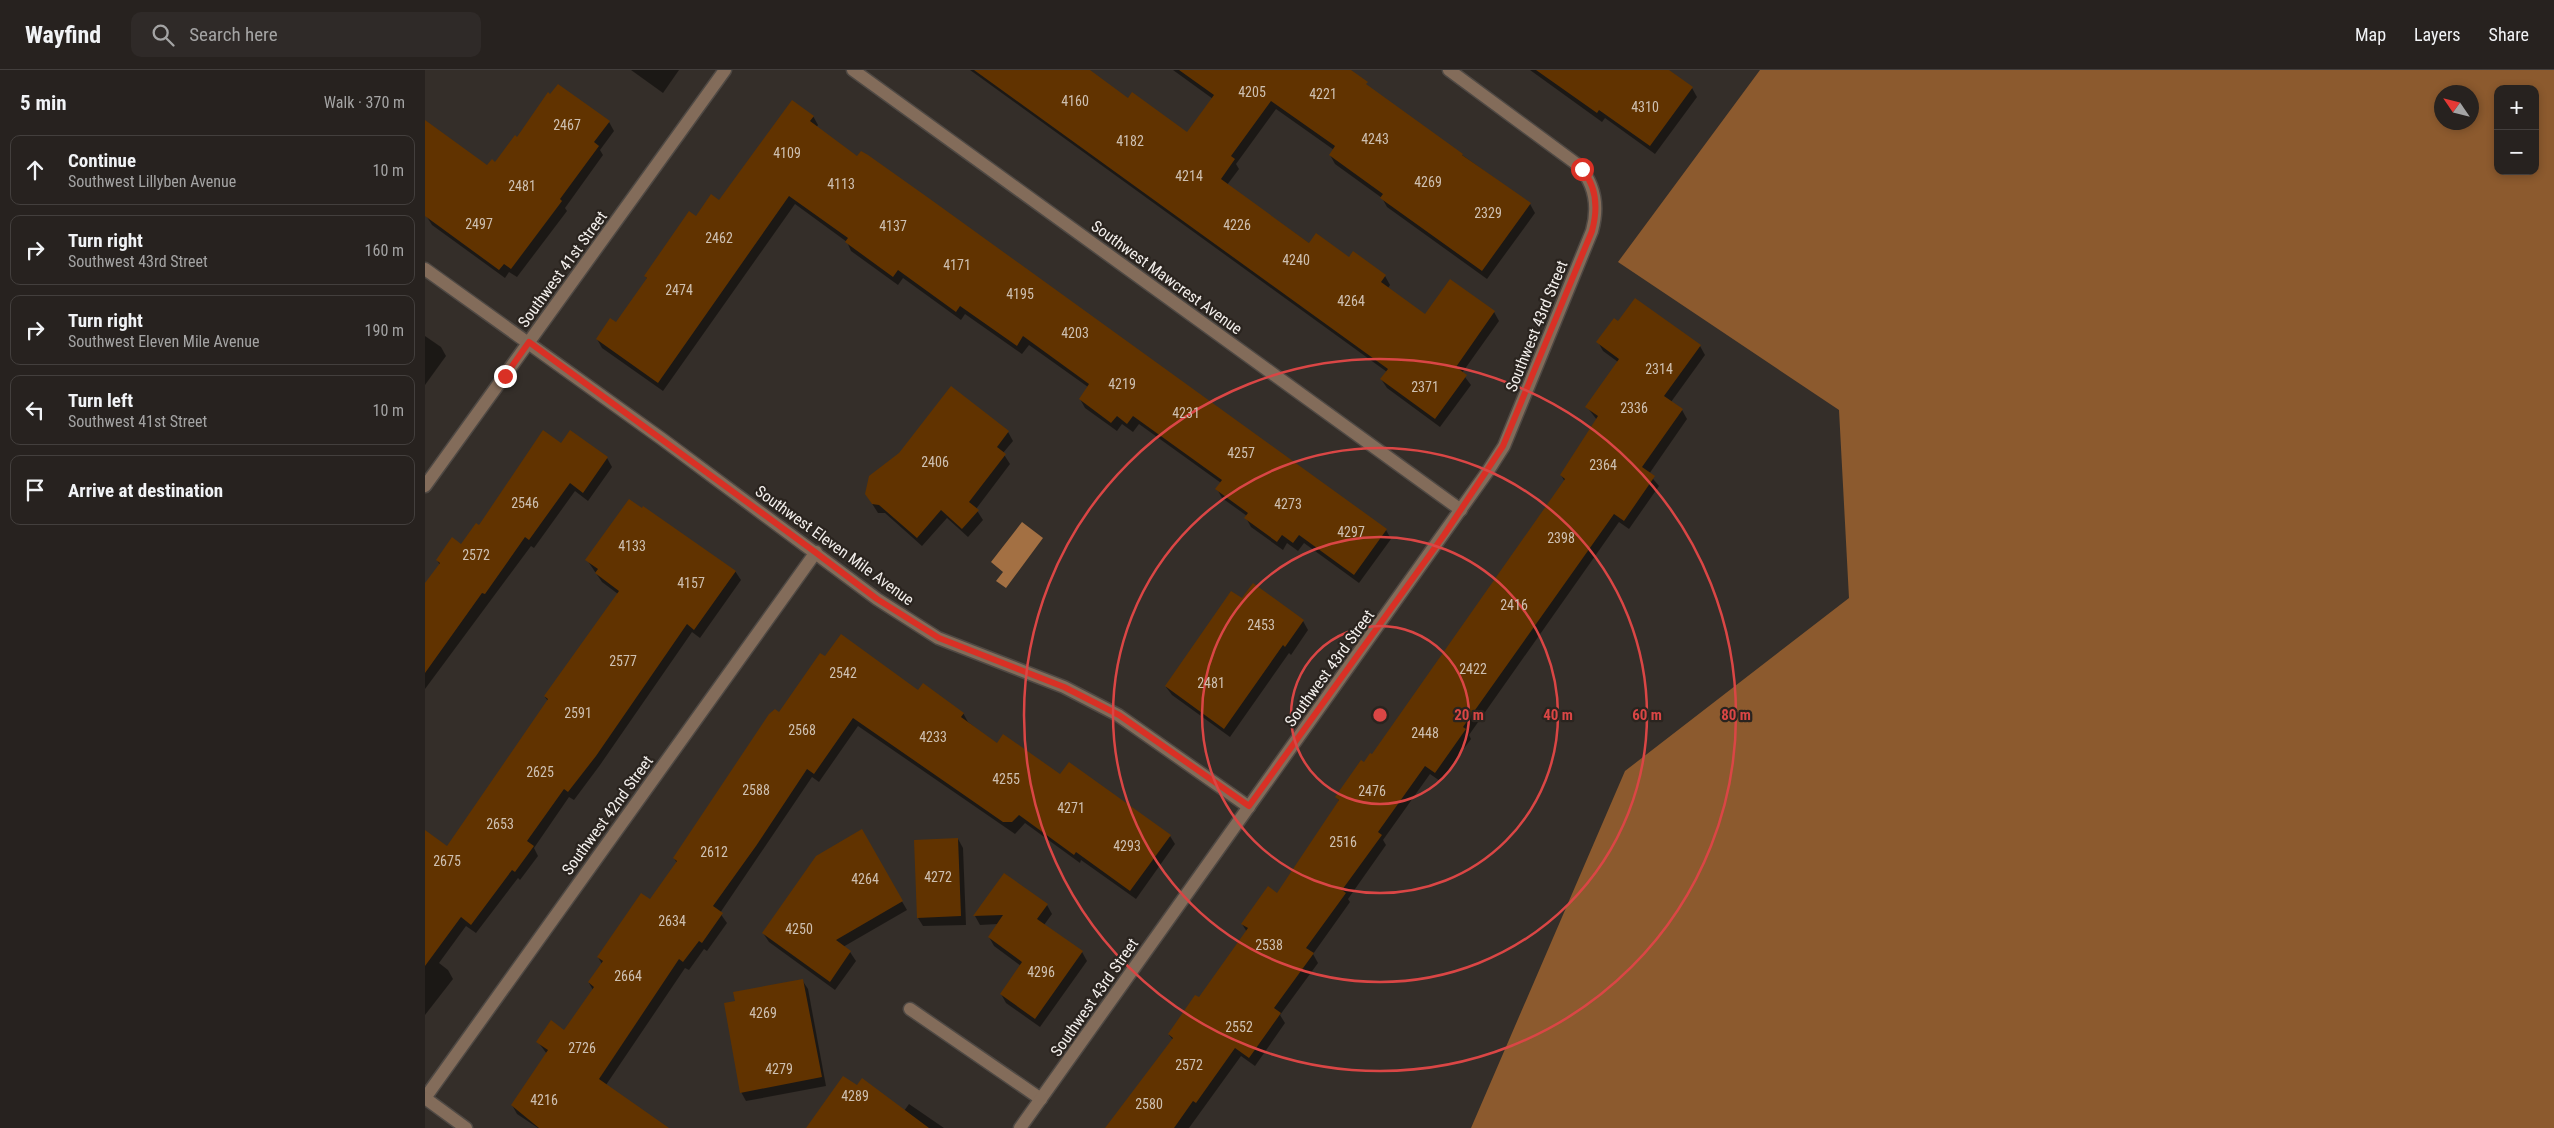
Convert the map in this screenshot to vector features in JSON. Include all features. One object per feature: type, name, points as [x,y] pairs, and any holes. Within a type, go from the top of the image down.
[{"type":"street","name":"Southwest 41st Street","points":[[425,486],[725,70]]},
{"type":"street","name":"Southwest Mawcrest Avenue","points":[[853,70],[1461,510]]},
{"type":"street","name":"Southwest 43rd Street","points":[[1020,1128],[1493,463],[1511,428],[1592,231],[1596,208],[1594,192],[1585,173],[1570,157],[1449,70]]},
{"type":"street","name":"Southwest Eleven Mile Avenue","points":[[425,269],[529,342],[877,599],[939,638],[1064,687],[1119,715],[1249,806]]},
{"type":"street","name":"Southwest 42nd Street","points":[[425,1098],[815,552]]},
{"type":"street","points":[[909,1009],[1041,1099]]},
{"type":"street","points":[[425,1098],[466,1128]]},
{"type":"shaded area","points":[[1760,70],[2554,70],[2554,1128],[1471,1128],[1625,771],[1849,598],[1839,410],[1618,262]]},
{"type":"shaded area","points":[[1022,522],[1043,538],[1006,588],[996,581],[1003,572],[991,562]]},
{"type":"building","points":[[974,70],[1090,70],[1128,98],[1132,92],[1187,132],[1214,95],[1179,70],[1351,70],[1368,82],[1366,84],[1462,155],[1531,203],[1482,271],[1380,198],[1383,194],[1329,155],[1335,146],[1271,101],[1231,156],[1235,159],[1221,179],[1309,243],[1316,233],[1349,257],[1353,251],[1386,275],[1381,282],[1425,314],[1450,279],[1495,311],[1456,367],[1467,375],[1435,419],[1380,379],[1388,369]]},
{"type":"building","points":[[1536,70],[1669,70],[1693,87],[1650,146],[1599,110],[1597,113]]},
{"type":"building","points":[[558,84],[610,121],[594,142],[599,146],[560,199],[562,201],[511,269],[504,264],[499,270],[425,216],[425,120],[487,165],[492,159],[495,162],[515,135],[517,137],[548,92],[550,94]]},
{"type":"building","points":[[792,100],[814,116],[810,121],[857,156],[861,151],[868,155],[1387,529],[1354,575],[1299,535],[1293,543],[1282,535],[1277,542],[1244,518],[1248,513],[1215,489],[1222,480],[1133,416],[1127,424],[1117,416],[1111,423],[1079,399],[1089,384],[1023,336],[1017,346],[960,306],[956,312],[898,270],[893,277],[845,242],[848,238],[789,196],[658,383],[596,339],[610,318],[616,322],[647,278],[644,276],[689,211],[696,216],[711,194],[719,200]]},
{"type":"building","points":[[1635,298],[1701,345],[1664,396],[1683,409],[1642,467],[1655,476],[1624,521],[1614,514],[1463,727],[1466,729],[1435,773],[1425,766],[1378,832],[1382,835],[1342,890],[1346,893],[1306,948],[1314,953],[1274,1008],[1281,1013],[1249,1058],[1235,1048],[1196,1103],[1193,1101],[1174,1128],[1105,1128],[1173,1038],[1168,1034],[1195,995],[1199,997],[1248,928],[1241,924],[1268,886],[1277,893],[1339,800],[1335,797],[1361,760],[1364,762],[1370,753],[1372,754],[1565,479],[1560,475],[1598,416],[1585,407],[1619,359],[1596,342],[1614,318],[1618,321]]},
{"type":"building","points":[[951,386],[1009,431],[997,447],[1006,454],[969,502],[979,510],[962,529],[941,510],[917,538],[879,505],[872,504],[865,494],[869,476],[899,453]]},
{"type":"building","points":[[543,430],[561,443],[570,430],[608,457],[583,493],[570,483],[529,540],[525,537],[485,594],[482,593],[425,673],[425,583],[440,563],[436,560],[452,537],[461,544],[476,523],[479,525]]},
{"type":"building","points":[[629,499],[642,508],[643,506],[736,571],[694,630],[687,624],[596,756],[568,792],[564,789],[527,841],[534,846],[515,872],[512,870],[471,925],[461,917],[425,966],[425,830],[447,846],[548,699],[544,696],[619,591],[595,573],[598,569],[585,560]]},
{"type":"building","points":[[1253,583],[1304,620],[1285,647],[1283,645],[1224,729],[1165,686],[1231,591],[1242,598]]},
{"type":"building","points":[[841,634],[918,690],[923,683],[964,713],[961,717],[997,743],[1003,734],[1060,774],[1069,762],[1171,835],[1130,891],[1076,852],[1074,855],[1019,815],[1012,822],[1003,822],[853,718],[814,774],[807,769],[756,846],[713,906],[723,913],[702,943],[699,941],[683,962],[679,959],[599,1079],[669,1128],[539,1128],[511,1105],[548,1050],[536,1042],[551,1020],[564,1030],[594,987],[588,982],[603,961],[597,957],[641,893],[650,899],[677,861],[673,858],[769,714],[775,709],[779,712],[820,653],[825,656]]},
{"type":"building","points":[[862,829],[903,901],[836,940],[851,951],[830,982],[762,933],[816,856]]},
{"type":"building","points":[[958,838],[961,916],[917,918],[914,840]]},
{"type":"building","points":[[1004,873],[1048,904],[1037,919],[1083,951],[1035,1019],[1000,994],[1022,962],[988,937],[1003,915],[973,916]]},
{"type":"building","points":[[803,979],[822,1077],[740,1093],[724,1003],[735,1001],[733,992]]},
{"type":"building","points":[[843,1076],[857,1085],[862,1078],[929,1128],[806,1128]]},
{"type":"route","points":[[505,376],[529,342],[662,438],[877,599],[939,638],[1064,687],[1119,715],[1249,806],[1444,535],[1503,446],[1592,231],[1595,220],[1595,197],[1590,182],[1582,169]]}]
